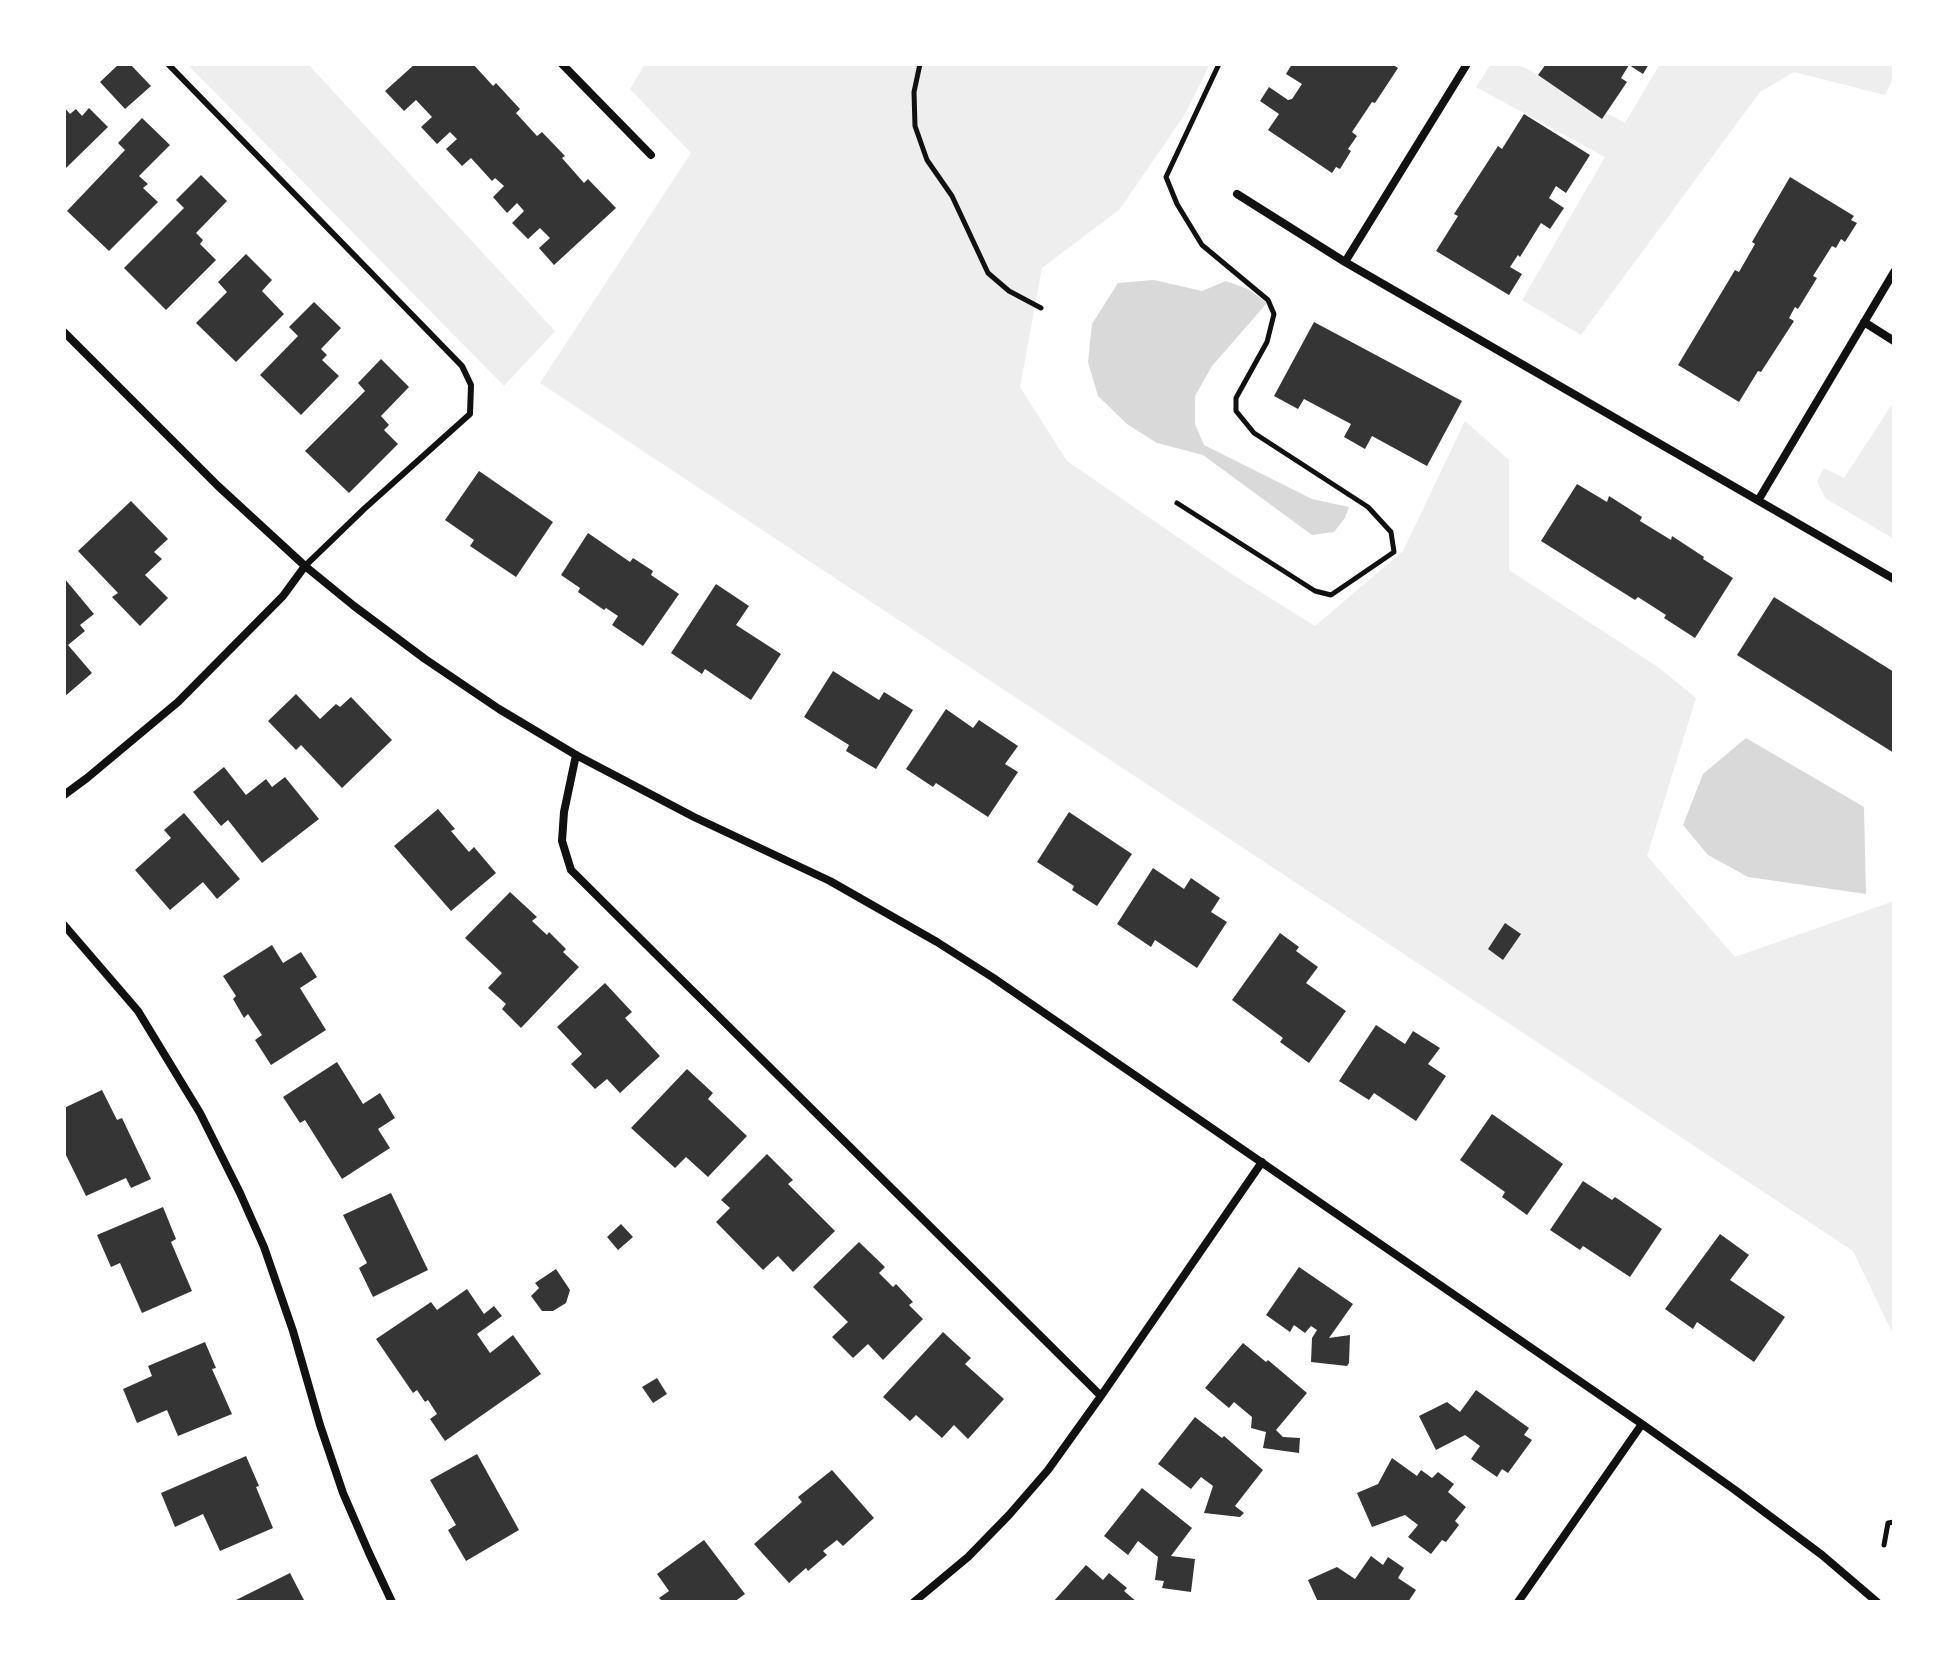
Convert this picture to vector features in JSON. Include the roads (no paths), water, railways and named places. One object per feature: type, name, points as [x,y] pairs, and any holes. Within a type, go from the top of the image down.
[{"type":"street","points":[[562,64],[651,155]]},
{"type":"street","points":[[1345,262],[1467,64]]},
{"type":"street","points":[[1237,194],[1345,262],[1894,579]]},
{"type":"street","points":[[1759,499],[1894,272]]},
{"type":"street","points":[[1864,322],[1894,341]]},
{"type":"street","points":[[64,332],[218,486],[305,566],[425,659],[499,709],[576,755],[694,817],[830,881],[992,977],[1642,1424],[1822,1555],[1877,1602]]},
{"type":"street","points":[[64,795],[178,702],[283,596],[305,566]]},
{"type":"street","points":[[576,755],[564,812],[562,841],[571,870],[1101,1396]]},
{"type":"street","points":[[64,925],[138,1011],[200,1113],[240,1193],[264,1247],[293,1331],[343,1493],[392,1602]]},
{"type":"street","points":[[914,1602],[968,1557],[1048,1470],[1262,1162]]},
{"type":"street","points":[[1518,1602],[1642,1424]]},
{"type":"lane","points":[[168,64],[462,366],[471,385],[470,414],[305,566]]}]
